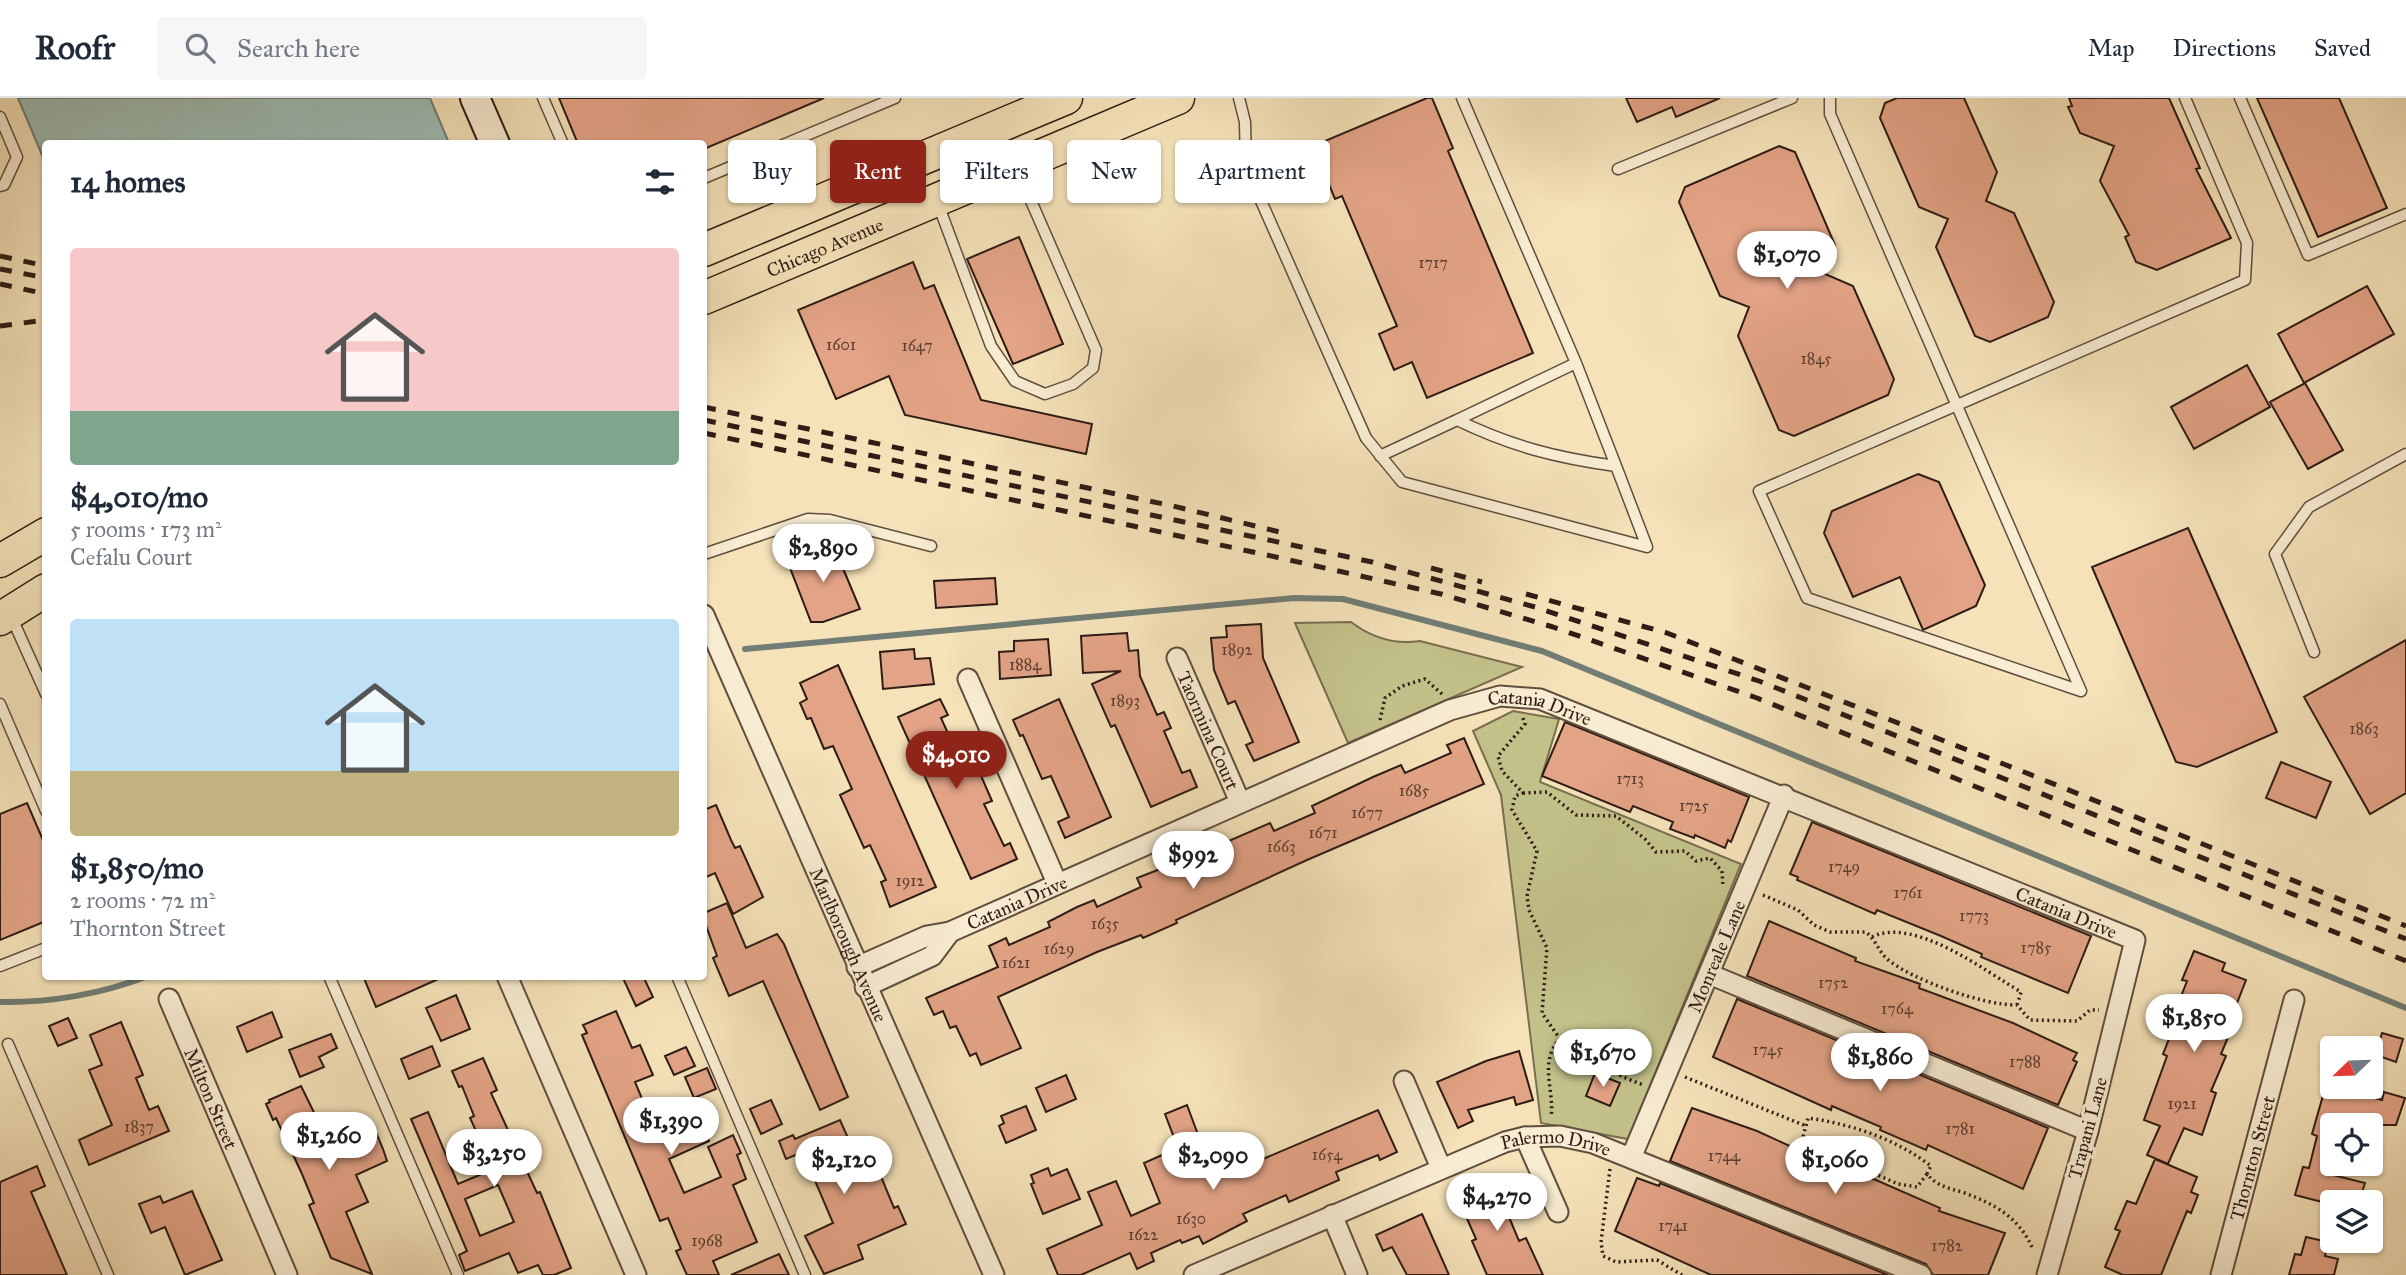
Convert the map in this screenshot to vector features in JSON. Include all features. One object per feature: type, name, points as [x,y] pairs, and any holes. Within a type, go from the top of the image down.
[{"type":"main road","points":[[707,249],[1066,98]]},
{"type":"main road","name":"Chicago Avenue","points":[[1053,151],[1175,99]]},
{"type":"main road","name":"Chicago Avenue","points":[[707,297],[940,199]]},
{"type":"main road","points":[[707,282],[750,278]]},
{"type":"main road","points":[[0,561],[42,536]]},
{"type":"main road","points":[[5,615],[42,592]]},
{"type":"street","points":[[475,98],[493,140]]},
{"type":"street","name":"Marlborough Avenue","points":[[707,622],[865,987],[994,1275]]},
{"type":"street","name":"Taormina Court","points":[[1177,658],[1240,802]]},
{"type":"street","points":[[968,679],[1057,883]]},
{"type":"street","name":"Catania Drive","points":[[857,967],[927,936],[950,932],[1450,710],[1500,695],[1540,699],[1784,795],[2135,940]]},
{"type":"street","name":"Monreale Lane","points":[[1631,1158],[1784,795]]},
{"type":"street","name":"Catania Drive","points":[[865,987],[932,956],[950,932]]},
{"type":"street","name":"Trapani Lane","points":[[2047,1275],[2088,1131],[2135,940]]},
{"type":"street","points":[[1709,974],[2088,1131]]},
{"type":"street","points":[[509,980],[636,1275]]},
{"type":"street","name":"Milton Street","points":[[169,999],[281,1273]]},
{"type":"street","name":"Thornton Street","points":[[2221,1275],[2294,1000]]},
{"type":"street","points":[[1404,1081],[1441,1168]]},
{"type":"street","name":"Palermo Drive","points":[[1194,1275],[1505,1142],[1525,1137],[1547,1136],[1593,1143],[1612,1150],[1921,1275]]},
{"type":"street","points":[[1525,1137],[1558,1212]]},
{"type":"street","points":[[1332,1215],[1357,1275]]},
{"type":"lane","points":[[543,98],[561,140]]},
{"type":"lane","points":[[707,177],[895,98]]},
{"type":"lane","points":[[1239,98],[1245,122],[1246,167],[1366,438],[1402,482],[1647,547],[1576,363],[1462,98]]},
{"type":"lane","points":[[1619,169],[1792,98]]},
{"type":"lane","points":[[1829,98],[1830,114],[1958,404],[2081,691],[1807,598],[1759,491],[1958,404],[2245,280],[2247,243],[2185,98]]},
{"type":"lane","points":[[2240,98],[2308,255],[2406,215]]},
{"type":"lane","points":[[0,117],[17,157],[4,185],[0,186]]},
{"type":"lane","points":[[937,200],[991,346],[1015,381],[1045,394],[1073,384],[1093,368],[1096,351],[1032,203]]},
{"type":"lane","points":[[1380,456],[1576,363]]},
{"type":"lane","points":[[1457,420],[1503,442],[1561,459],[1616,466]]},
{"type":"lane","points":[[2314,652],[2275,554],[2309,507],[2406,454]]},
{"type":"lane","points":[[707,553],[808,519],[830,520],[931,547]]},
{"type":"lane","points":[[5,615],[42,686]]},
{"type":"lane","points":[[0,704],[42,802]]},
{"type":"lane","points":[[0,966],[42,950]]},
{"type":"lane","points":[[331,980],[458,1275]]},
{"type":"lane","points":[[679,980],[805,1275]]},
{"type":"lane","points":[[8,1044],[108,1275]]},
{"type":"path","points":[[1380,723],[1385,698],[1402,686],[1425,680],[1445,696]]},
{"type":"path","points":[[1524,793],[1502,771],[1498,756],[1525,724],[1525,696]]},
{"type":"path","points":[[1648,1087],[1621,1076],[1610,1059],[1560,1039],[1542,1013],[1547,948],[1529,910],[1527,896],[1537,851],[1512,810],[1515,796],[1547,792],[1576,815],[1616,816],[1645,839],[1656,852],[1685,851],[1696,861],[1710,858],[1722,871],[1721,894]]},
{"type":"path","points":[[1745,887],[1798,910],[1814,925],[1830,932],[1867,932],[1884,957],[1903,968],[1956,993],[2000,1005],[2017,1005],[2030,1020],[2077,1021],[2090,1010],[2118,1010]]},
{"type":"path","points":[[1872,937],[1885,930],[1913,935],[1960,953],[2021,992],[2017,1005]]},
{"type":"path","points":[[1547,1136],[1552,1110],[1547,1085],[1552,1047],[1560,1039]]},
{"type":"path","points":[[1668,1069],[1702,1086],[1748,1101],[1806,1126]]},
{"type":"path","points":[[1808,1118],[1844,1123],[1919,1157],[1931,1166],[1927,1174],[1917,1187],[1898,1184],[1810,1146],[1803,1138],[1808,1118]]},
{"type":"path","points":[[1612,1150],[1601,1242],[1603,1256],[1616,1262],[1657,1260],[1682,1275]]},
{"type":"path","points":[[1927,1174],[1936,1185],[1966,1194],[2000,1210],[2022,1227],[2032,1247]]},
{"type":"shaded area","points":[[1351,622],[1384,639],[1420,641],[1522,667],[1348,743],[1295,623]]},
{"type":"shaded area","points":[[1513,711],[1559,719],[1540,782],[1741,864],[1628,1139],[1541,1123],[1501,795],[1473,731]]},
{"type":"water","points":[[18,98],[430,98],[448,140],[42,140],[42,155]]},
{"type":"building","points":[[559,98],[824,98],[707,148],[707,140],[576,140]]},
{"type":"building","points":[[1432,98],[1453,148],[1448,151],[1533,353],[1427,398],[1412,362],[1394,370],[1379,334],[1397,326],[1342,196],[1335,199],[1330,187],[1330,140],[1327,140]]},
{"type":"building","points":[[1626,98],[1720,98],[1676,117],[1672,107],[1637,122]]},
{"type":"building","points":[[1897,98],[1964,98],[1997,172],[1986,201],[2014,213],[2054,302],[2048,317],[1990,342],[1975,336],[1936,247],[1948,219],[1919,207],[1880,118],[1885,103]]},
{"type":"building","points":[[2069,98],[2169,98],[2200,168],[2196,169],[2231,238],[2157,270],[2136,262],[2125,237],[2129,235],[2100,181],[2114,146],[2080,133],[2068,107],[2072,106]]},
{"type":"building","points":[[2257,98],[2339,98],[2387,208],[2318,237]]},
{"type":"building","points":[[1779,146],[1795,152],[1835,245],[1825,274],[1853,286],[1894,379],[1888,395],[1794,436],[1779,430],[1738,336],[1749,307],[1720,296],[1679,202],[1685,187]]},
{"type":"building","points":[[1019,237],[1063,344],[1013,364],[967,259]]},
{"type":"building","points":[[913,262],[924,289],[934,285],[981,400],[1092,424],[1086,454],[905,415],[889,376],[836,399],[798,310]]},
{"type":"building","points":[[2367,286],[2394,334],[2304,383],[2278,334]]},
{"type":"building","points":[[2247,365],[2270,407],[2194,449],[2171,407]]},
{"type":"building","points":[[2305,383],[2343,450],[2308,469],[2270,402]]},
{"type":"building","points":[[1918,474],[1939,482],[1985,585],[1976,606],[1923,630],[1900,577],[1853,597],[1824,533],[1832,511]]},
{"type":"building","points":[[2188,528],[2277,732],[2197,767],[2176,762],[2092,567]]},
{"type":"building","points":[[832,542],[860,609],[823,622],[811,622],[787,560]]},
{"type":"building","points":[[995,578],[997,604],[936,608],[934,581]]},
{"type":"building","points":[[1261,624],[1263,658],[1299,742],[1254,761],[1246,745],[1253,742],[1235,701],[1228,704],[1214,670],[1211,638],[1227,637],[1226,626]]},
{"type":"building","points":[[1127,633],[1129,651],[1138,650],[1140,676],[1157,715],[1164,712],[1171,728],[1164,731],[1182,773],[1190,770],[1197,787],[1151,807],[1115,725],[1111,727],[1092,684],[1121,671],[1083,673],[1081,636]]},
{"type":"building","points":[[1048,639],[1051,675],[1000,679],[999,652],[1014,651],[1014,641]]},
{"type":"building","points":[[2406,640],[2406,793],[2370,814],[2304,697]]},
{"type":"building","points":[[914,649],[915,659],[930,658],[934,684],[883,689],[880,652]]},
{"type":"building","points":[[838,665],[936,887],[890,907],[881,882],[886,880],[870,845],[864,848],[840,795],[852,789],[833,746],[824,749],[811,718],[807,719],[800,703],[807,699],[800,683]]},
{"type":"building","points":[[940,699],[948,715],[941,718],[960,760],[972,755],[992,801],[984,804],[1004,846],[1010,843],[1017,859],[971,879],[898,717]]},
{"type":"building","points":[[1059,699],[1111,817],[1065,838],[1058,822],[1069,817],[1051,776],[1042,779],[1023,735],[1020,736],[1013,720]]},
{"type":"building","points":[[1565,722],[1749,797],[1731,842],[1728,840],[1725,848],[1695,835],[1694,838],[1670,829],[1673,822],[1633,806],[1630,812],[1542,776]]},
{"type":"building","points":[[1464,738],[1484,784],[1307,860],[1143,938],[1141,935],[1097,952],[998,997],[1021,1048],[981,1065],[976,1053],[970,1056],[956,1026],[950,1028],[943,1011],[934,1015],[926,998],[998,967],[989,946],[1006,938],[1009,945],[1050,927],[1048,922],[1094,900],[1097,907],[1141,887],[1137,878],[1155,871],[1182,862],[1185,870],[1226,848],[1224,843],[1270,823],[1274,831],[1315,813],[1312,806],[1373,777],[1401,765],[1405,773],[1451,753],[1447,745]]},
{"type":"building","points":[[2281,762],[2331,782],[2316,818],[2266,798]]},
{"type":"building","points":[[27,803],[42,838],[42,923],[0,940],[0,814]]},
{"type":"building","points":[[716,805],[735,848],[740,846],[763,897],[733,914],[715,873],[707,877],[707,809]]},
{"type":"building","points":[[1812,822],[2091,936],[2068,993],[1981,957],[1982,954],[1941,936],[1877,910],[1875,914],[1797,880],[1798,877],[1790,874]]},
{"type":"building","points":[[727,903],[746,948],[777,934],[784,944],[848,1097],[820,1110],[763,981],[729,996],[713,958],[717,956],[707,928],[707,912]]},
{"type":"building","points":[[1769,921],[1856,958],[1855,961],[1920,984],[1919,988],[2013,1023],[2077,1053],[2073,1060],[2077,1062],[2058,1105],[1747,976]]},
{"type":"building","points":[[2194,951],[2225,963],[2222,971],[2246,980],[2232,1016],[2236,1018],[2221,1054],[2226,1056],[2211,1091],[2216,1093],[2202,1135],[2184,1128],[2168,1164],[2147,1155],[2160,1126],[2144,1120],[2167,1056],[2163,1054],[2177,1019],[2173,1017],[2187,981],[2182,980]]},
{"type":"building","points":[[365,980],[436,980],[376,1007]]},
{"type":"building","points":[[624,980],[645,980],[653,997],[636,1006]]},
{"type":"building","points":[[456,995],[470,1029],[441,1041],[426,1008]]},
{"type":"building","points":[[1737,999],[2048,1128],[2023,1189],[1928,1145],[1926,1150],[1880,1130],[1881,1127],[1832,1106],[1831,1110],[1713,1057]]},
{"type":"building","points":[[616,1011],[632,1048],[640,1045],[653,1075],[635,1082],[659,1139],[700,1121],[709,1141],[669,1159],[684,1193],[721,1177],[708,1147],[733,1135],[741,1153],[737,1155],[746,1179],[733,1185],[757,1242],[713,1261],[719,1275],[687,1275],[676,1251],[681,1249],[668,1218],[660,1221],[582,1035],[587,1033],[583,1025]]},
{"type":"building","points":[[272,1012],[282,1037],[247,1052],[237,1027]]},
{"type":"building","points":[[68,1018],[77,1038],[58,1046],[49,1026]]},
{"type":"building","points":[[121,1022],[143,1075],[136,1078],[149,1110],[158,1106],[169,1131],[89,1165],[79,1140],[112,1125],[89,1070],[102,1065],[90,1035]]},
{"type":"building","points":[[2382,1033],[2403,1039],[2396,1062],[2384,1058],[2384,1036],[2381,1036]]},
{"type":"building","points":[[331,1034],[337,1048],[319,1057],[324,1067],[300,1077],[289,1050]]},
{"type":"building","points":[[432,1046],[440,1066],[409,1079],[401,1059]]},
{"type":"building","points":[[686,1047],[695,1066],[674,1075],[665,1056]]},
{"type":"building","points":[[1519,1051],[1533,1100],[1516,1105],[1514,1097],[1468,1110],[1473,1121],[1458,1128],[1437,1082],[1486,1061]]},
{"type":"building","points":[[483,1058],[497,1090],[491,1093],[537,1193],[540,1192],[571,1268],[554,1275],[543,1275],[538,1265],[518,1273],[509,1253],[465,1271],[459,1255],[467,1251],[411,1119],[428,1112],[458,1184],[494,1169],[480,1132],[477,1133],[470,1118],[474,1116],[462,1086],[459,1087],[452,1071]],"holes":[[[498,1185],[514,1222],[480,1236],[465,1199]]]},
{"type":"building","points":[[707,1068],[716,1089],[694,1098],[685,1077]]},
{"type":"building","points":[[1595,1073],[1620,1083],[1610,1106],[1586,1096]]},
{"type":"building","points":[[1066,1075],[1076,1099],[1046,1112],[1036,1088]]},
{"type":"building","points":[[301,1086],[329,1143],[373,1125],[383,1149],[387,1161],[356,1175],[368,1202],[346,1212],[372,1274],[331,1258],[309,1205],[314,1203],[302,1174],[276,1118],[273,1120],[266,1104],[269,1100]]},
{"type":"building","points":[[2384,1092],[2405,1098],[2396,1125],[2383,1125],[2383,1113],[2320,1113],[2320,1176],[2337,1176],[2365,1183],[2363,1190],[2320,1190],[2320,1201],[2295,1195],[2303,1167],[2309,1168],[2317,1136],[2312,1134],[2322,1099],[2382,1100]]},
{"type":"building","points":[[771,1100],[782,1124],[761,1134],[750,1109]]},
{"type":"building","points":[[1187,1105],[1200,1140],[1206,1137],[1223,1176],[1378,1110],[1397,1152],[1380,1160],[1378,1155],[1336,1172],[1339,1180],[1289,1202],[1286,1195],[1243,1214],[1247,1221],[1203,1244],[1199,1236],[1182,1243],[1180,1240],[1151,1253],[1154,1261],[1137,1269],[1130,1253],[1081,1275],[1058,1275],[1047,1249],[1102,1225],[1088,1192],[1116,1181],[1131,1216],[1160,1203],[1144,1163],[1178,1148],[1165,1114]]},
{"type":"building","points":[[1026,1106],[1036,1130],[1006,1143],[999,1126],[1004,1123],[1001,1116]]},
{"type":"building","points":[[1692,1108],[1757,1131],[1851,1174],[1853,1171],[1876,1180],[1940,1208],[1939,1211],[2005,1233],[1988,1275],[1933,1275],[1926,1264],[1670,1161]]},
{"type":"building","points":[[840,1120],[859,1163],[873,1157],[894,1208],[898,1206],[906,1224],[858,1245],[863,1259],[824,1274],[805,1236],[833,1223],[805,1157],[800,1159],[798,1154],[786,1159],[779,1141],[793,1135],[795,1139]]},
{"type":"building","points":[[2155,1159],[2197,1177],[2191,1192],[2198,1195],[2191,1213],[2187,1211],[2161,1275],[2123,1275],[2105,1267],[2120,1231],[2115,1229],[2127,1201],[2136,1204]]},
{"type":"building","points":[[37,1166],[45,1186],[31,1192],[67,1275],[0,1275],[0,1182]]},
{"type":"building","points":[[1048,1168],[1051,1176],[1067,1169],[1080,1199],[1043,1214],[1031,1184],[1034,1183],[1031,1175]]},
{"type":"building","points":[[1505,1178],[1512,1193],[1501,1198],[1519,1241],[1526,1238],[1543,1275],[1487,1275],[1472,1241],[1476,1239],[1458,1198]]},
{"type":"building","points":[[1637,1178],[1659,1186],[1660,1183],[1888,1275],[1711,1275],[1615,1231]]},
{"type":"building","points":[[192,1191],[222,1260],[185,1275],[165,1227],[151,1233],[139,1204],[160,1196],[163,1203]]},
{"type":"building","points":[[1422,1214],[1449,1275],[1407,1275],[1392,1247],[1383,1251],[1376,1235]]},
{"type":"building","points":[[2306,1237],[2320,1240],[2320,1253],[2338,1259],[2334,1275],[2289,1275],[2295,1254],[2301,1255]]},
{"type":"building","points":[[779,1254],[789,1275],[731,1275]]},
{"type":"waterway","points":[[745,649],[1294,598],[1343,599],[1542,651],[2406,1008]]},
{"type":"waterway","points":[[0,1002],[75,996],[136,980]]},
{"type":"railway","points":[[0,256],[42,265]]},
{"type":"railway","points":[[0,269],[42,277]]},
{"type":"railway","points":[[0,284],[42,293]]},
{"type":"railway","points":[[0,326],[42,321]]},
{"type":"railway","points":[[707,408],[1173,506],[1288,534]]},
{"type":"railway","points":[[707,421],[1372,562],[1535,607],[1759,681],[2406,939]]},
{"type":"railway","points":[[707,434],[1441,594],[1553,627],[1757,698],[2406,961]]},
{"type":"railway","points":[[1431,568],[1482,582]]},
{"type":"railway","points":[[1526,594],[1667,633],[2024,772],[2406,926]]}]
